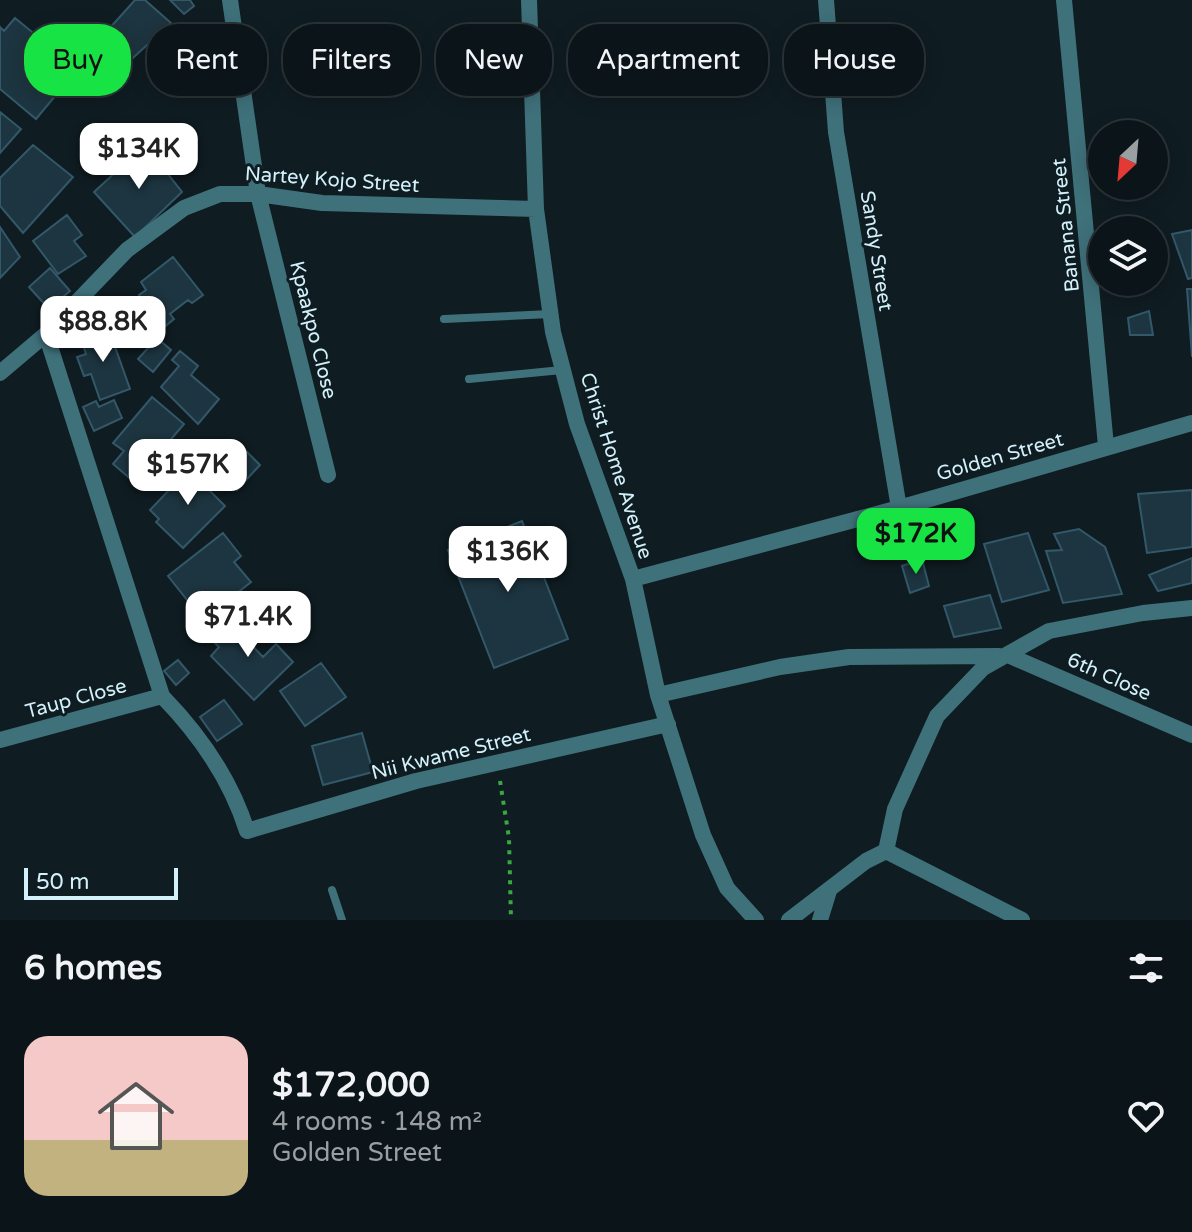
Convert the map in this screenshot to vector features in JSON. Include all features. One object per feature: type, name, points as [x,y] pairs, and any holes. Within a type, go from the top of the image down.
[{"type":"street","name":"Kpaakpo Close","points":[[230,0],[258,194],[328,475]]},
{"type":"street","name":"Christ Home Avenue","points":[[529,0],[536,209],[551,314],[563,369],[577,424],[633,579],[658,695],[703,835],[727,888],[756,920]]},
{"type":"street","name":"Sandy Street","points":[[826,0],[836,132],[899,508]]},
{"type":"street","name":"Banana Street","points":[[1064,0],[1106,446]]},
{"type":"street","name":"Nartey Kojo Street","points":[[0,373],[46,334],[127,250],[184,208],[220,194],[258,194],[322,203],[536,209]]},
{"type":"street","points":[[46,334],[162,696]]},
{"type":"street","name":"Golden Street","points":[[633,579],[899,508],[1192,423]]},
{"type":"street","points":[[886,851],[895,809],[937,716],[1005,656],[1049,631],[1143,613],[1192,608]]},
{"type":"street","points":[[658,695],[780,667],[849,657],[1005,656]]},
{"type":"street","name":"6th Close","points":[[1005,656],[1192,735]]},
{"type":"street","name":"Taup Close","points":[[0,740],[162,696]]},
{"type":"street","name":"Nii Kwame Street","points":[[162,696],[194,728],[239,805],[247,831],[416,781],[668,724]]},
{"type":"street","points":[[789,920],[866,861],[886,851]]},
{"type":"street","points":[[886,851],[1022,920]]},
{"type":"street","points":[[820,920],[829,891]]},
{"type":"lane","points":[[444,319],[551,314]]},
{"type":"lane","points":[[469,379],[563,369]]},
{"type":"lane","points":[[332,890],[342,920]]},
{"type":"path","points":[[497,763],[509,838],[511,920]]},
{"type":"building","points":[[135,0],[145,0],[171,23],[147,24],[147,45],[131,60],[131,24],[113,24]]},
{"type":"building","points":[[170,0],[190,0],[194,6],[184,14]]},
{"type":"building","points":[[15,18],[24,25],[24,96],[55,96],[36,119],[0,89],[0,27],[4,31]]},
{"type":"building","points":[[0,112],[21,129],[0,153]]},
{"type":"building","points":[[33,145],[73,177],[23,233],[0,206],[0,178]]},
{"type":"building","points":[[145,145],[182,192],[135,237],[94,192]]},
{"type":"building","points":[[67,215],[82,235],[74,241],[86,256],[58,274],[33,241]]},
{"type":"building","points":[[0,227],[20,257],[0,278]]},
{"type":"building","points":[[1192,230],[1192,278],[1188,279],[1172,234]]},
{"type":"building","points":[[173,257],[203,295],[192,303],[188,300],[170,314],[174,319],[163,328],[139,295],[146,290],[141,282]]},
{"type":"building","points":[[50,268],[70,291],[49,309],[29,287]]},
{"type":"building","points":[[1187,289],[1192,289],[1192,357]]},
{"type":"building","points":[[1149,311],[1153,335],[1130,335],[1128,318]]},
{"type":"building","points":[[138,322],[171,350],[153,372],[138,359],[148,348],[129,332]]},
{"type":"building","points":[[108,327],[130,389],[100,400],[91,374],[84,376],[77,357],[86,354],[80,336]]},
{"type":"building","points":[[180,351],[198,366],[191,375],[219,399],[198,424],[161,387],[179,366],[172,360]]},
{"type":"building","points":[[152,397],[184,424],[155,458],[159,462],[139,486],[113,464],[124,451],[113,443]]},
{"type":"building","points":[[114,400],[122,418],[94,431],[83,407],[96,401],[99,407]]},
{"type":"building","points":[[222,443],[233,454],[241,446],[260,465],[237,490],[217,470],[223,464],[212,453]]},
{"type":"building","points":[[193,465],[215,486],[210,491],[225,506],[183,548],[156,522],[159,519],[150,510]]},
{"type":"building","points":[[1192,490],[1192,547],[1147,553],[1138,494]]},
{"type":"building","points":[[522,521],[568,639],[494,668],[448,550]]},
{"type":"building","points":[[1079,529],[1105,547],[1122,594],[1063,603],[1046,551],[1062,550],[1054,534]]},
{"type":"building","points":[[223,533],[241,556],[234,562],[251,582],[203,620],[168,576]]},
{"type":"building","points":[[1028,533],[1049,590],[1002,602],[984,544]]},
{"type":"building","points":[[1192,558],[1192,583],[1158,591],[1149,575]]},
{"type":"building","points":[[922,559],[929,586],[910,593],[902,566]]},
{"type":"building","points":[[990,595],[1001,628],[954,637],[944,606]]},
{"type":"building","points":[[238,615],[254,631],[246,639],[263,657],[276,644],[293,662],[254,700],[211,656],[219,647],[212,640]]},
{"type":"building","points":[[178,660],[189,673],[176,685],[164,671]]},
{"type":"building","points":[[321,663],[346,697],[305,726],[280,691]]},
{"type":"building","points":[[224,700],[242,724],[217,741],[200,717]]},
{"type":"building","points":[[362,733],[373,772],[323,785],[312,746]]}]
